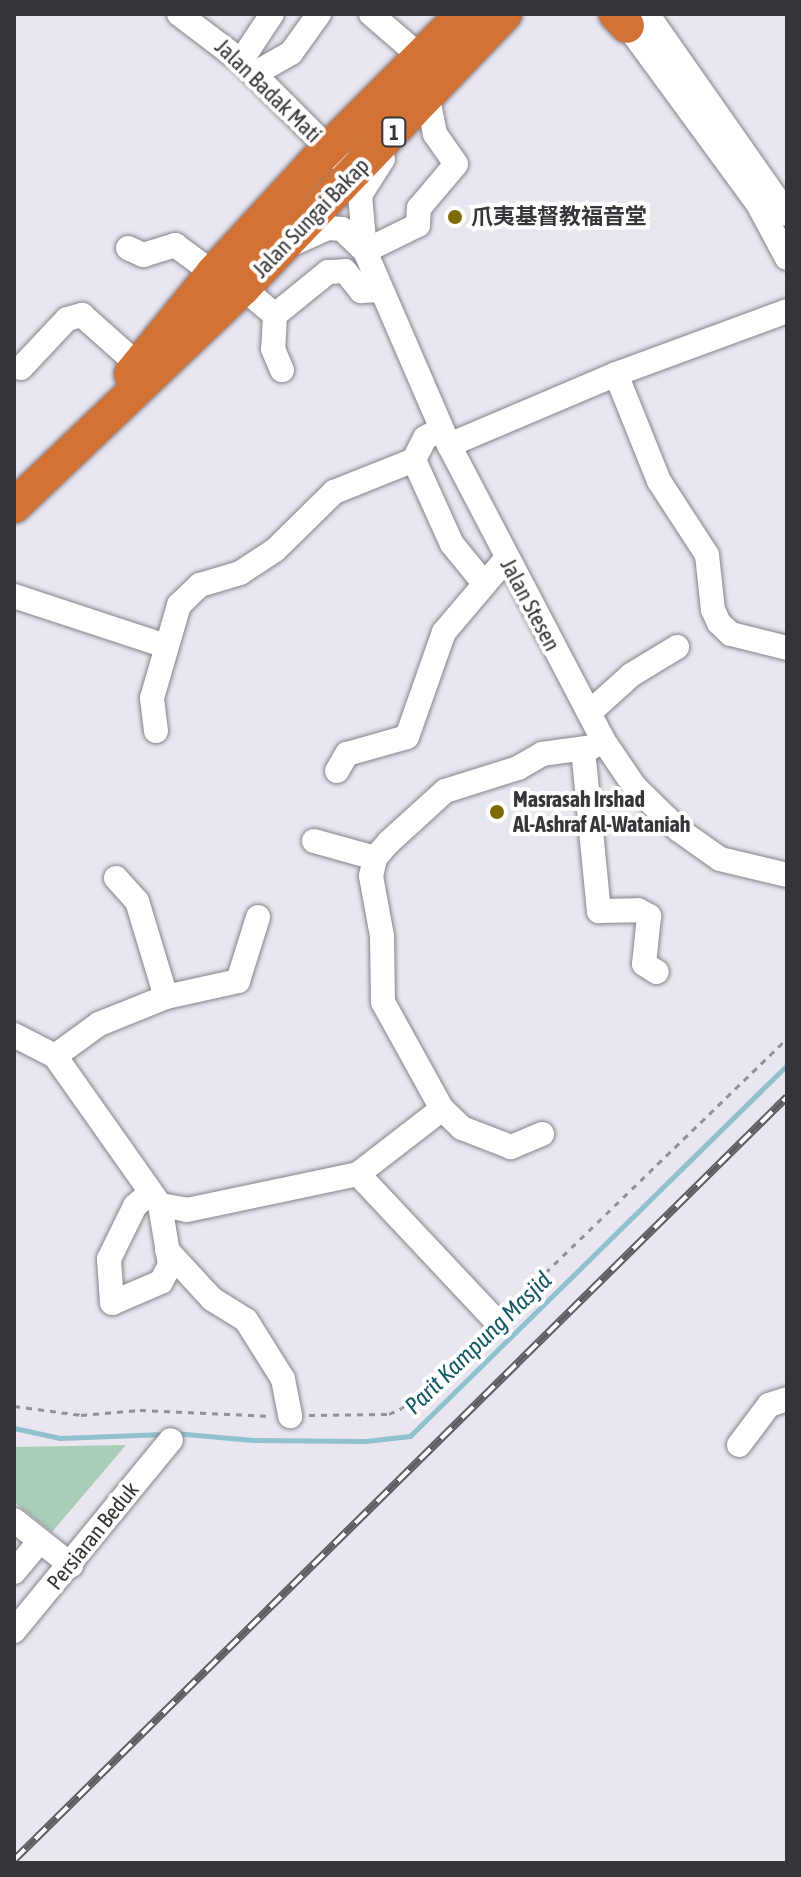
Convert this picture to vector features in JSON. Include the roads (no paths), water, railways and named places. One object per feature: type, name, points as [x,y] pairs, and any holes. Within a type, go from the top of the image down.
[{"type":"highway","name":"Jalan Sungai Bakap","points":[[196,315],[213,273],[329,149],[463,14]]},
{"type":"highway","name":"Jalan Sungai Bakap","points":[[14,506],[108,411],[151,359],[196,315],[243,288],[283,248],[505,14]]},
{"type":"street","name":"Jalan Badak Mati","points":[[179,14],[247,68],[354,174]]},
{"type":"street","points":[[247,68],[272,14]]},
{"type":"street","points":[[247,68],[291,53],[319,14]]},
{"type":"street","points":[[371,14],[421,57]]},
{"type":"street","points":[[628,17],[787,214]]},
{"type":"street","points":[[628,17],[758,204],[787,258]]},
{"type":"street","points":[[283,248],[328,228],[342,229],[365,251],[418,225],[419,208],[456,164],[435,134],[428,97]]},
{"type":"street","name":"Jalan Stesen","points":[[428,97],[360,195],[365,251],[445,437],[505,560],[589,713],[593,744],[679,830],[720,859],[787,875]]},
{"type":"street","points":[[128,248],[143,255],[175,245],[213,273]]},
{"type":"street","points":[[282,370],[273,349],[275,315],[328,272],[345,271],[361,291],[381,290]]},
{"type":"street","points":[[243,288],[275,315]]},
{"type":"street","points":[[156,731],[152,698],[163,645],[179,605],[200,585],[240,573],[275,550],[334,492],[414,460],[425,438],[445,437],[783,312]]},
{"type":"street","points":[[21,368],[67,319],[82,315],[151,359]]},
{"type":"street","points":[[616,374],[659,481],[707,555],[713,610],[719,623],[731,634],[787,648]]},
{"type":"street","points":[[414,460],[452,544],[483,582]]},
{"type":"street","points":[[337,771],[347,754],[407,737],[444,632],[483,582],[505,560]]},
{"type":"street","points":[[14,596],[163,645]]},
{"type":"street","points":[[589,713],[631,675],[677,647]]},
{"type":"street","points":[[542,1134],[511,1147],[462,1128],[442,1109],[383,1002],[382,936],[371,876],[375,858],[445,791],[518,768],[542,754],[593,744],[599,911],[638,910],[649,916],[644,964],[657,972]]},
{"type":"street","points":[[314,841],[375,858]]},
{"type":"street","points":[[116,878],[137,901],[166,997]]},
{"type":"street","points":[[55,1056],[99,1024],[166,997],[238,981],[258,917]]},
{"type":"street","points":[[14,1035],[55,1056],[155,1200],[170,1265],[161,1282],[112,1303],[109,1259],[135,1206],[155,1200],[187,1210],[358,1174],[442,1109]]},
{"type":"street","points":[[358,1174],[495,1320]]},
{"type":"street","points":[[167,1250],[212,1299],[246,1320],[283,1379],[290,1416]]},
{"type":"street","points":[[739,1445],[769,1405],[787,1399]]},
{"type":"street","name":"Persiaran Beduk","points":[[14,1631],[171,1440]]},
{"type":"street","points":[[14,1520],[71,1565]]},
{"type":"street","points":[[14,1572],[40,1541]]},
{"type":"waterway","name":"Parit Kampung Masjid","points":[[174,1433],[253,1440],[366,1441],[410,1436],[787,1065]]},
{"type":"waterway","name":"Parit Kampung Masjid","points":[[14,1428],[60,1438],[164,1434]]},
{"type":"railway","points":[[14,1860],[787,1097]]},
{"type":"place","name":"爪夷基督教福音堂","points":[[455,217]]},
{"type":"place","name":"Masrasah Irshad Al-Ashraf Al-Wataniah","points":[[497,812]]}]
